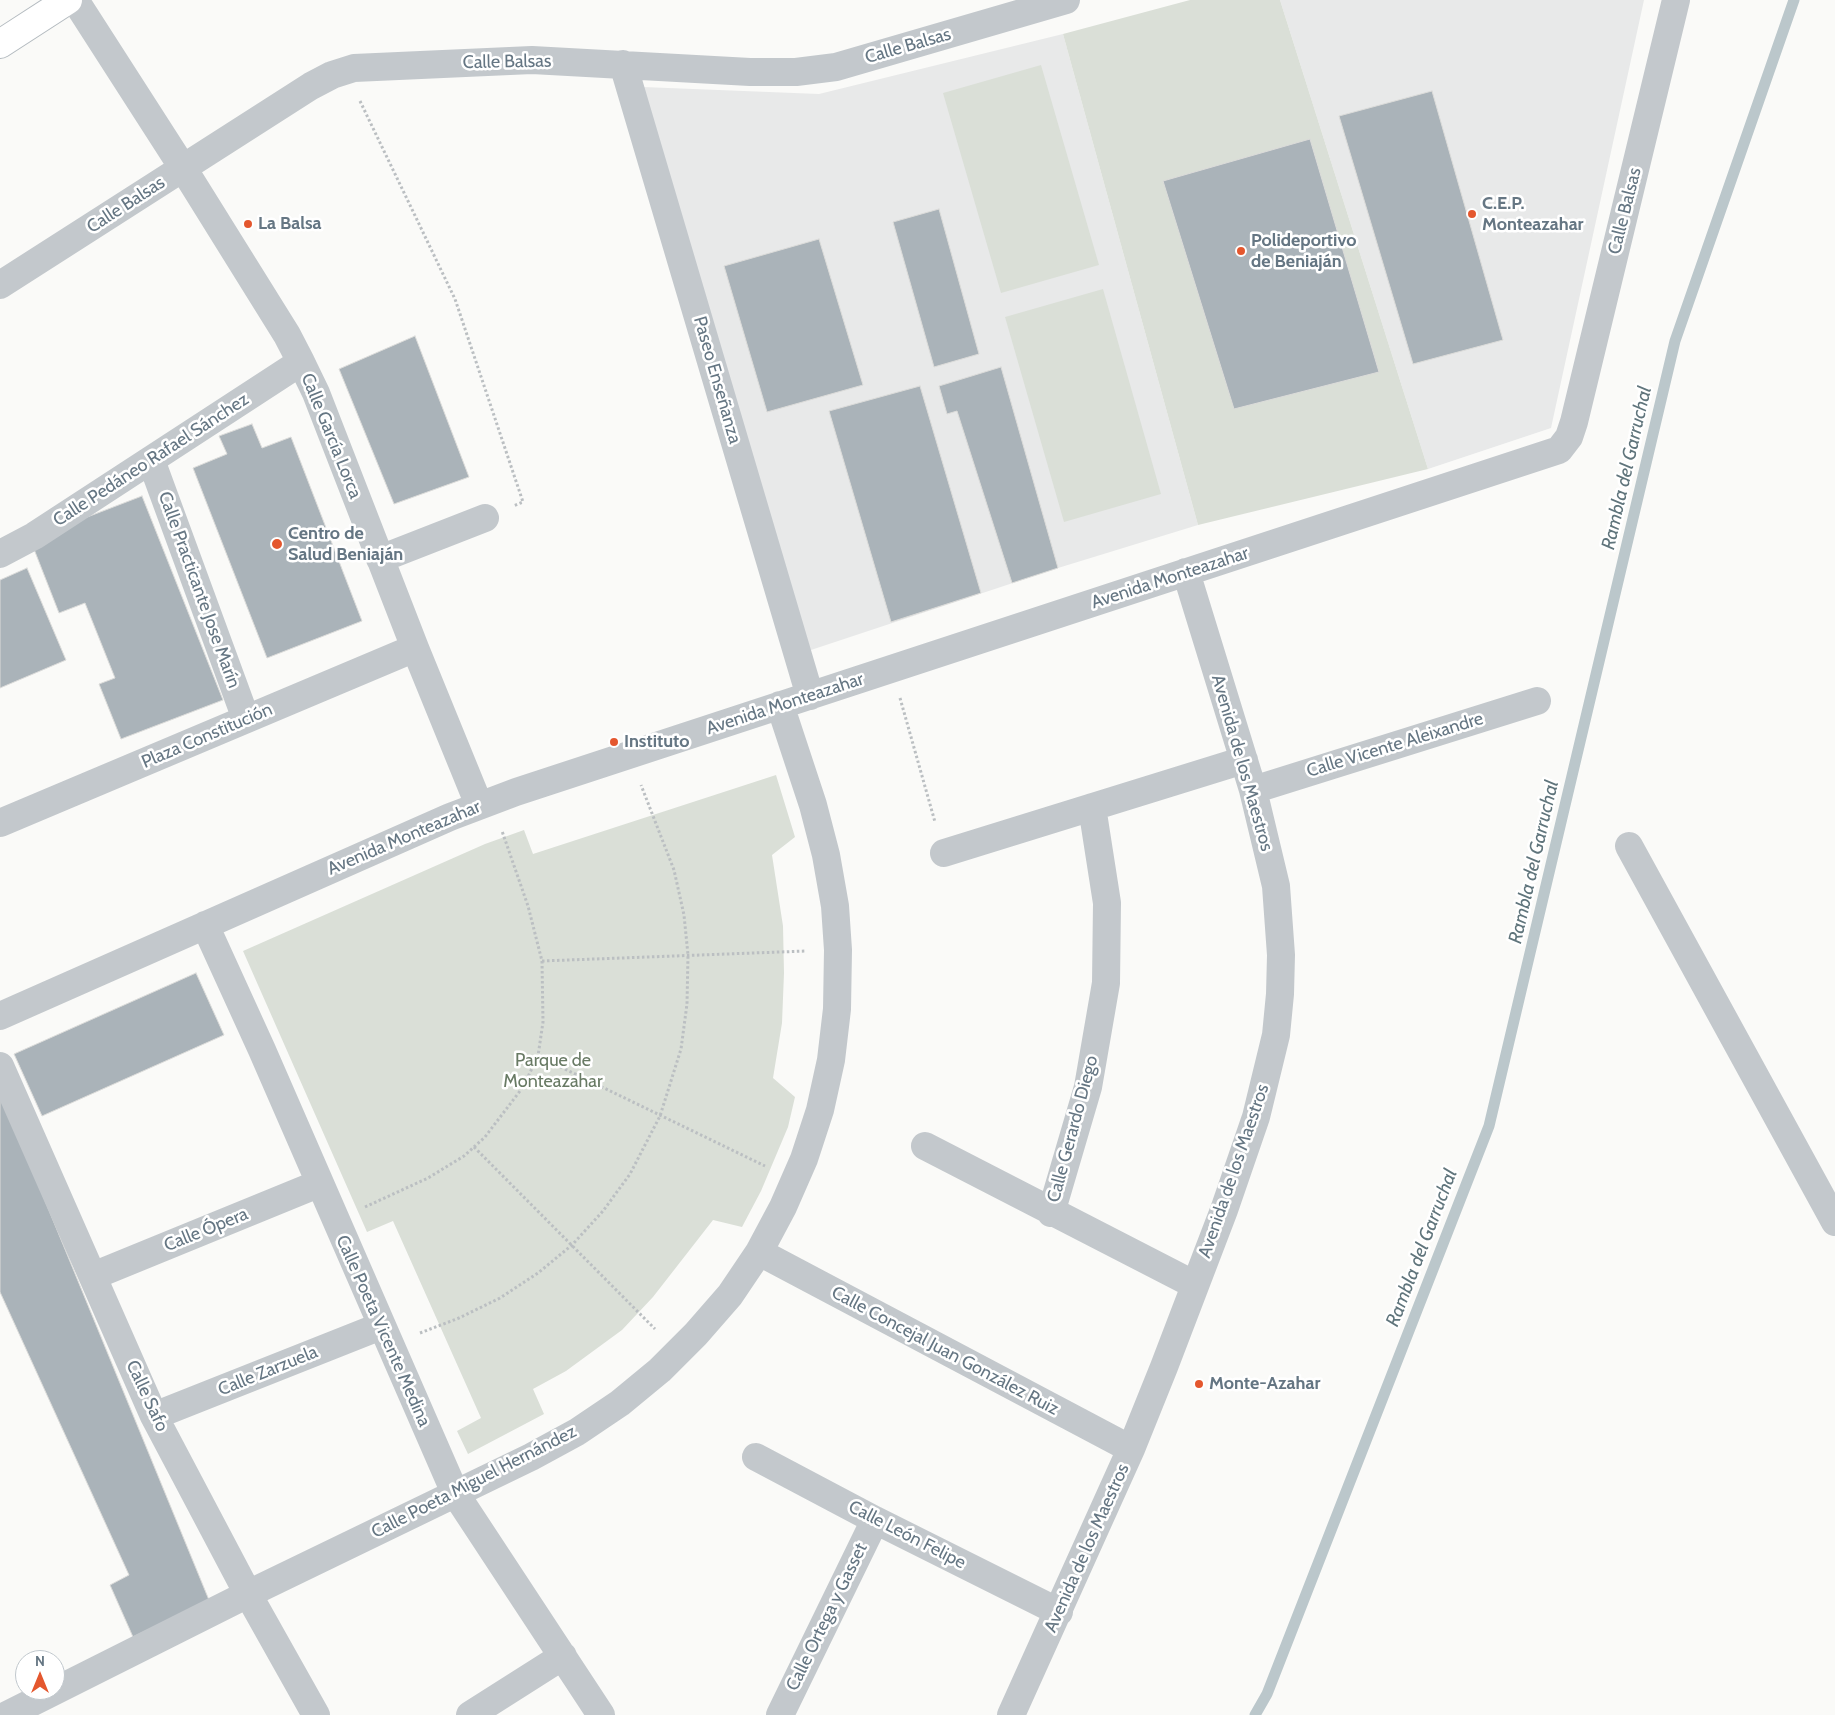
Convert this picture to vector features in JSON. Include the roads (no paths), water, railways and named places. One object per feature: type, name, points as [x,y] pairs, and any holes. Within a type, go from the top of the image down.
[{"type":"main road","points":[[0,44],[68,0]]},
{"type":"street","name":"Calle García Lorca","points":[[75,0],[183,168],[287,335],[301,362],[316,393],[415,648],[486,803]]},
{"type":"street","name":"Calle Balsas","points":[[0,285],[311,86],[346,71],[373,66],[532,60],[750,72],[796,72],[836,67],[1066,0]]},
{"type":"street","name":"Calle Balsas","points":[[1574,422],[1676,0]]},
{"type":"street","name":"Paseo Enseñanza","points":[[623,64],[810,696]]},
{"type":"street","name":"Calle Pedáneo Rafael Sánchez","points":[[0,554],[34,536],[301,362]]},
{"type":"street","name":"Avenida Monteazahar","points":[[0,1016],[486,803],[1543,456],[1559,450],[1569,437],[1574,422]]},
{"type":"street","name":"Calle Practicante Jose Marín","points":[[151,460],[246,719]]},
{"type":"street","points":[[380,560],[485,518]]},
{"type":"street","name":"Avenida de los Maestros","points":[[1011,1715],[1131,1449],[1195,1285],[1256,1117],[1276,1035],[1280,994],[1280,921],[1276,886],[1253,790],[1186,572]]},
{"type":"street","name":"Plaza Constitución","points":[[0,823],[415,648]]},
{"type":"street","name":"Calle Vicente Aleixandre","points":[[1253,790],[1537,701]]},
{"type":"street","name":"Calle Poeta Miguel Hernández","points":[[7,1715],[248,1594],[531,1457],[577,1432],[620,1403],[678,1352],[730,1295],[759,1252],[784,1207],[795,1181],[820,1110],[831,1060],[837,1009],[838,950],[835,906],[826,855],[813,805],[780,706]]},
{"type":"street","points":[[944,853],[1244,760]]},
{"type":"street","name":"Calle Gerardo Diego","points":[[1051,1212],[1088,1087],[1106,983],[1107,903],[1092,806]]},
{"type":"street","points":[[1629,846],[1835,1222]]},
{"type":"street","name":"Calle Poeta Vicente Medina","points":[[205,925],[262,1050],[318,1184],[455,1493],[601,1715]]},
{"type":"street","name":"Calle Safo","points":[[0,1066],[154,1416],[248,1594],[316,1715]]},
{"type":"street","points":[[925,1146],[1195,1285]]},
{"type":"street","name":"Calle Ópera","points":[[93,1276],[318,1184]]},
{"type":"street","name":"Calle Concejal Juan González Ruiz","points":[[759,1252],[1131,1449]]},
{"type":"street","name":"Calle Zarzuela","points":[[154,1416],[385,1336]]},
{"type":"street","name":"Calle León Felipe","points":[[756,1457],[875,1520],[1058,1612]]},
{"type":"street","name":"Calle Ortega y Gasset","points":[[780,1715],[875,1520]]},
{"type":"street","points":[[470,1715],[563,1656]]},
{"type":"waterway","name":"Rambla del Garruchal","points":[[1255,1715],[1267,1694],[1489,1126],[1675,341],[1794,0]]},
{"type":"place","name":"C.E.P. Monteazahar","points":[[1472,214]]},
{"type":"place","name":"La Balsa","points":[[248,224]]},
{"type":"place","name":"Polideportivo de Beniaján","points":[[1241,251]]},
{"type":"place","name":"Centro de Salud Beniaján","points":[[277,544]]},
{"type":"place","name":"Instituto","points":[[614,742]]},
{"type":"place","name":"Monte-Azahar","points":[[1199,1384]]},
{"type":"park label","name":"Parque de Monteazahar","points":[[553,1071]]}]
